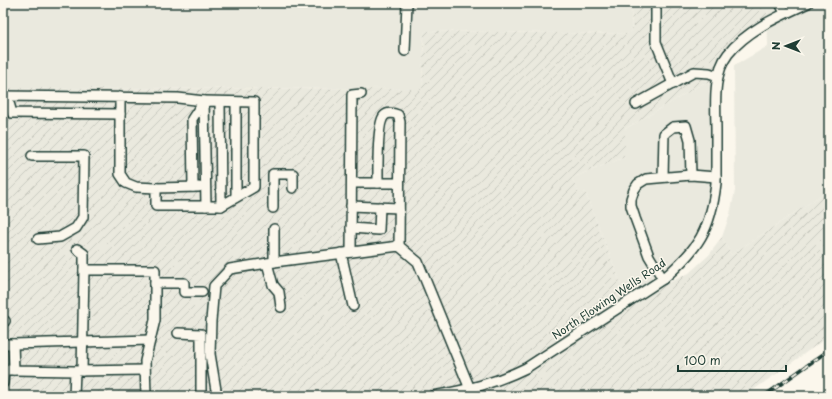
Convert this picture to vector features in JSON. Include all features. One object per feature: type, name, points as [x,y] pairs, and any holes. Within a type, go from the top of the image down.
[{"type":"street","points":[[405,51],[407,3]]},
{"type":"street","points":[[656,3],[656,42],[673,84]]},
{"type":"street","points":[[780,3],[785,13]]},
{"type":"street","name":"North Flowing Wells Road","points":[[433,396],[470,389],[509,376],[526,368],[663,279],[681,263],[704,234],[714,196],[716,177],[716,101],[720,68],[736,45],[753,31],[771,20],[808,3]]},
{"type":"street","points":[[636,104],[694,72],[709,73],[718,76]]},
{"type":"street","points":[[351,252],[352,95],[361,94]]},
{"type":"street","points":[[120,114],[12,113],[5,96],[178,98],[220,102],[254,102],[254,187],[221,206],[156,206],[156,188]]},
{"type":"street","points":[[120,97],[120,174],[126,183],[136,187],[206,187]]},
{"type":"street","points":[[204,101],[206,206]]},
{"type":"street","points":[[193,187],[192,120],[204,101]]},
{"type":"street","points":[[220,102],[221,206]]},
{"type":"street","points":[[236,102],[236,196]]},
{"type":"street","points":[[378,183],[380,126],[383,117],[388,113],[394,113],[398,115],[400,122],[399,246]]},
{"type":"street","points":[[663,177],[664,134],[673,127],[686,126],[690,140],[691,175]]},
{"type":"street","points":[[32,156],[84,156],[83,217],[76,228],[60,237],[38,239]]},
{"type":"street","points":[[273,208],[273,174],[293,174],[293,188]]},
{"type":"street","points":[[663,279],[649,256],[632,206],[631,199],[634,190],[638,184],[646,179],[691,175],[716,177]]},
{"type":"street","points":[[352,183],[399,183]]},
{"type":"street","points":[[351,206],[399,208]]},
{"type":"street","points":[[351,228],[379,230],[380,207]]},
{"type":"street","points":[[274,229],[271,263],[273,285],[279,292],[282,307]]},
{"type":"street","points":[[217,396],[210,354],[214,286],[230,269],[399,246],[418,262],[470,389]]},
{"type":"street","points":[[74,396],[83,342],[84,254],[77,249]]},
{"type":"street","points":[[341,254],[353,306]]},
{"type":"street","points":[[84,270],[155,270],[155,320],[145,362],[146,396]]},
{"type":"street","points":[[155,283],[184,283],[184,292],[202,292]]},
{"type":"street","points":[[178,333],[201,334],[201,396]]},
{"type":"street","points":[[3,344],[150,340]]},
{"type":"street","points":[[13,344],[14,370]]},
{"type":"street","points":[[3,383],[4,370],[145,370]]},
{"type":"shaded area","points":[[6,3],[632,3],[631,34],[424,31],[422,89],[7,88]]},
{"type":"shaded area","points":[[632,3],[767,3],[767,16],[740,34],[726,47],[715,64],[712,84],[704,83],[625,129],[625,157],[572,178],[579,194],[585,192],[627,299],[632,307],[662,286],[689,273],[709,255],[722,237],[731,255],[829,190],[829,336],[745,396],[3,396],[3,88],[422,89],[424,31],[631,34]]},
{"type":"shaded area","points":[[767,3],[829,3],[829,190],[731,255],[722,237],[730,214],[735,191],[734,66],[768,46]]},
{"type":"shaded area","points":[[704,83],[712,84],[712,188],[701,231],[683,256],[652,282],[627,299],[585,192],[579,195],[572,178],[625,157],[625,129]]},
{"type":"railway","points":[[764,396],[829,350]]}]
